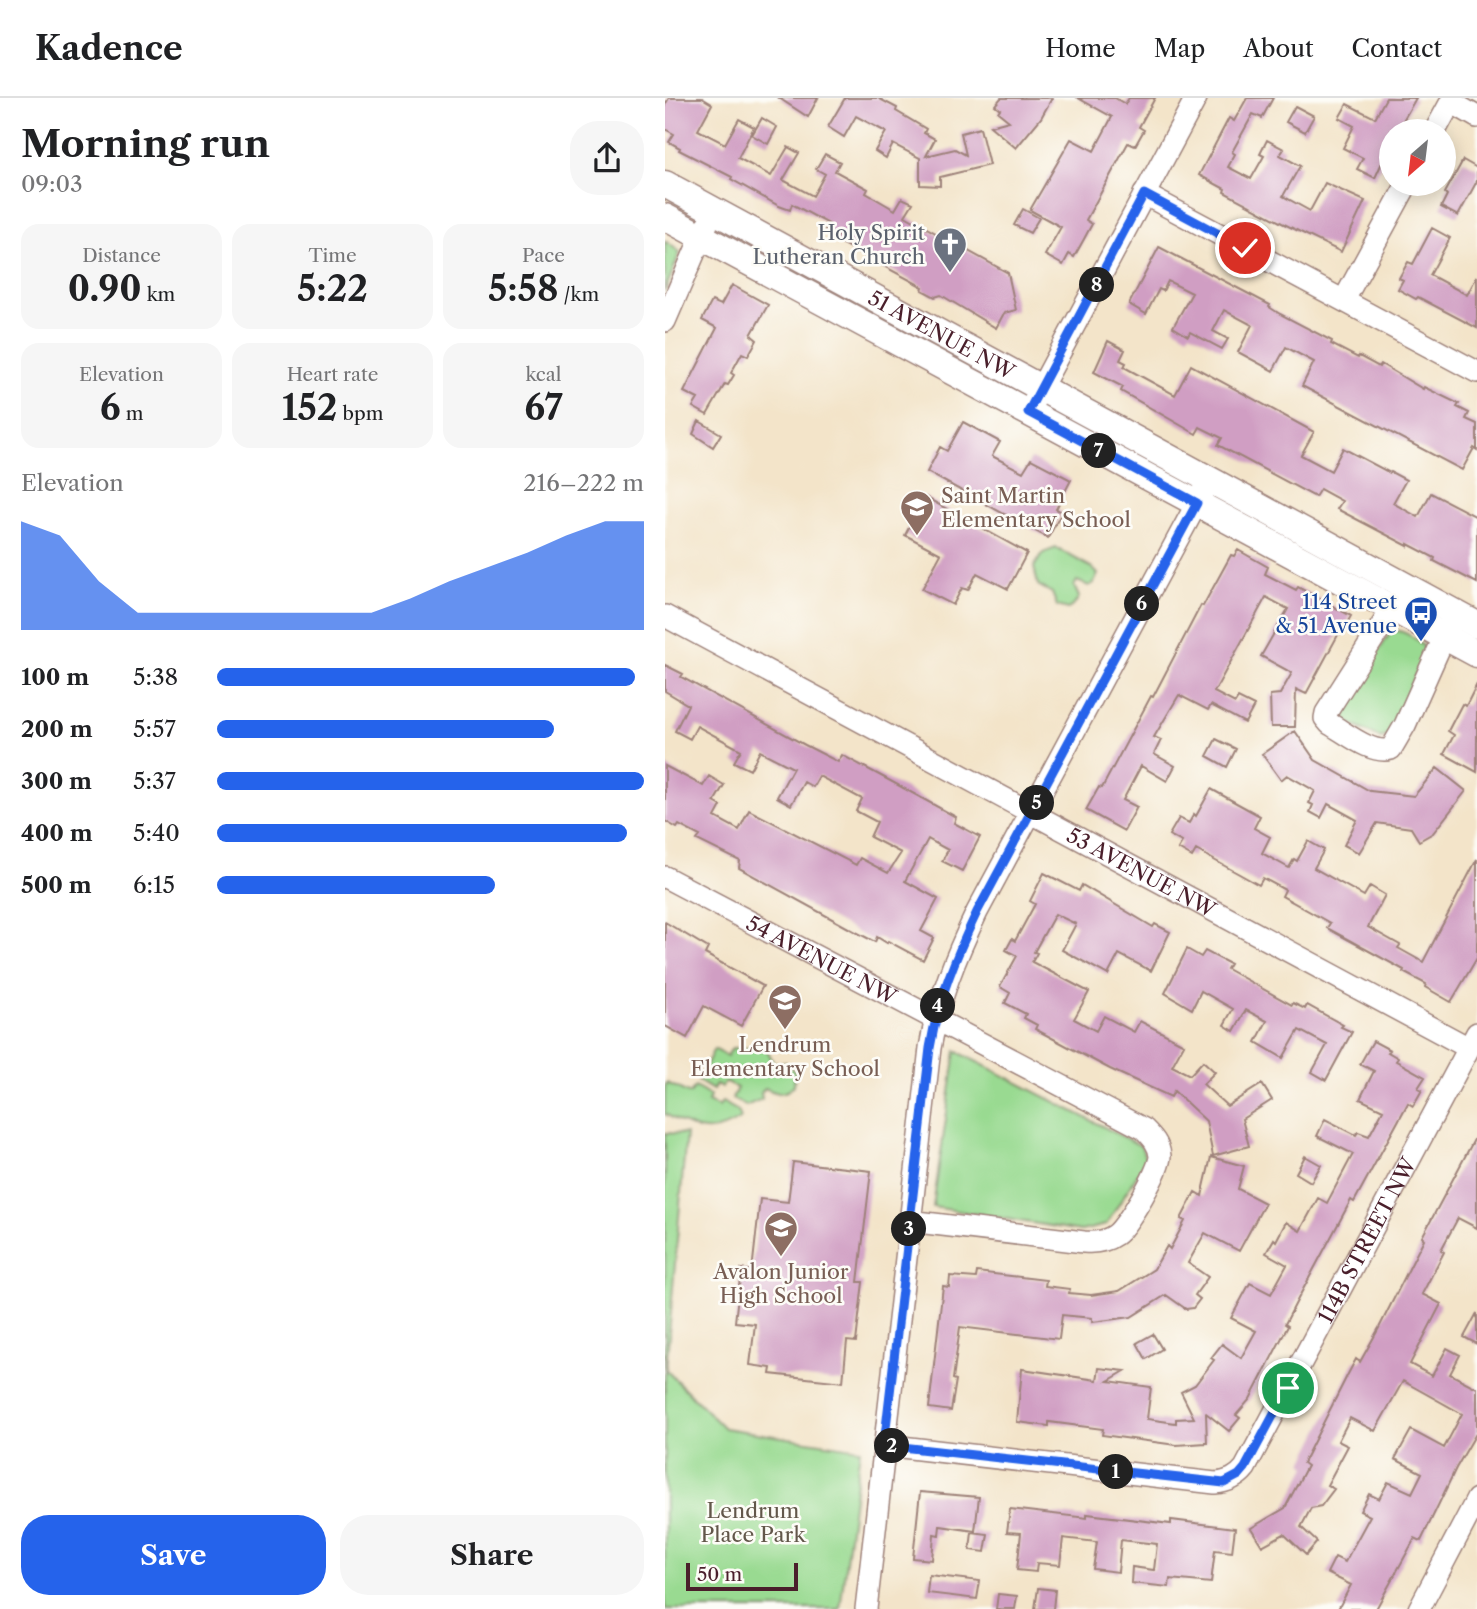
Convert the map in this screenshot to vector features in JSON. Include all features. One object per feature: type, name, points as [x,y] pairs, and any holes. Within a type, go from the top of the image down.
[{"type":"main road","name":"51 AVENUE NW","points":[[665,184],[713,209],[1034,401]]},
{"type":"main road","name":"51 AVENUE NW","points":[[665,217],[1034,401],[1399,597],[1459,625],[1477,654]]},
{"type":"street","points":[[1034,401],[1196,98]]},
{"type":"street","points":[[1442,119],[1452,100],[1477,117]]},
{"type":"street","points":[[1144,194],[1477,372]]},
{"type":"street","points":[[1344,300],[1400,196]]},
{"type":"street","points":[[665,321],[713,209]]},
{"type":"street","points":[[866,1609],[909,1221],[930,1048],[940,999],[965,938],[1203,492]]},
{"type":"street","points":[[1399,597],[1325,718],[1330,724],[1374,748],[1384,751],[1391,749],[1459,625]]},
{"type":"street","name":"53 AVENUE NW","points":[[665,616],[1032,812],[1473,1040]]},
{"type":"street","name":"54 AVENUE NW","points":[[665,877],[1143,1129],[1160,1153],[1158,1167],[1129,1221],[1111,1238],[1094,1243],[909,1221]]},
{"type":"street","name":"114B STREET NW","points":[[884,1445],[1215,1483],[1232,1479],[1245,1468],[1473,1040]]},
{"type":"street","points":[[1419,1609],[1477,1499]]},
{"type":"green space","points":[[665,241],[680,252],[665,291]]},
{"type":"green space","points":[[1056,548],[1091,567],[1098,574],[1094,583],[1089,586],[1077,581],[1074,586],[1079,597],[1068,609],[1057,606],[1052,593],[1038,585],[1034,567],[1043,553]]},
{"type":"green space","points":[[1392,630],[1411,636],[1426,650],[1393,729],[1387,736],[1380,738],[1345,721],[1341,710]]},
{"type":"green space","points":[[732,1048],[766,1048],[774,1063],[785,1062],[795,1072],[794,1085],[780,1093],[765,1088],[761,1093],[762,1099],[746,1106],[732,1099],[737,1088],[725,1082],[722,1087],[716,1084],[713,1090],[698,1081],[714,1049],[727,1056]]},
{"type":"green space","points":[[956,1051],[1141,1146],[1146,1160],[1106,1225],[1081,1231],[933,1207]]},
{"type":"green space","points":[[667,1083],[690,1094],[695,1087],[710,1096],[708,1102],[719,1107],[722,1102],[738,1111],[741,1118],[730,1125],[711,1130],[685,1124],[665,1114]]},
{"type":"green space","name":"Lendrum Place Park","points":[[665,1133],[686,1134],[666,1370],[724,1428],[860,1449],[840,1609],[665,1609]]},
{"type":"building","points":[[669,98],[702,98],[712,104],[698,130],[725,144],[739,119],[754,127],[738,158],[771,176],[788,147],[799,153],[783,180],[813,196],[825,174],[816,169],[825,154],[840,162],[835,171],[868,189],[866,193],[895,210],[902,198],[913,203],[905,216],[1008,273],[1016,310],[1004,313],[996,328],[941,295],[935,297],[922,290],[923,287],[835,240],[837,236],[825,230],[829,224],[792,204],[790,210],[779,206],[731,179],[732,177],[679,150],[680,148],[669,142],[674,134],[665,129],[665,105]]},
{"type":"building","points":[[779,98],[818,98],[808,117]]},
{"type":"building","points":[[845,98],[878,98],[897,108],[896,111],[926,129],[924,133],[935,139],[926,156],[955,149],[966,155],[961,133],[980,128],[989,165],[940,177],[940,186],[920,185],[920,158],[893,144],[886,158],[875,151],[886,132],[856,116],[844,137],[828,127]]},
{"type":"building","points":[[1001,98],[1052,98],[1041,118],[1016,148],[990,126],[1009,121],[998,112],[1000,109],[995,105]]},
{"type":"building","points":[[1078,98],[1115,98],[1125,104],[1129,98],[1155,98],[1139,127],[1144,130],[1135,146],[1128,143],[1086,220],[1092,224],[1084,239],[1074,257],[1069,254],[1063,265],[1045,255],[1061,227],[1030,210],[1071,139],[1094,151],[1112,117]]},
{"type":"building","points":[[1247,98],[1273,98],[1262,118],[1253,114],[1232,152],[1235,154],[1228,167],[1251,179],[1264,156],[1260,154],[1267,140],[1284,149],[1280,155],[1300,166],[1283,196],[1310,211],[1325,183],[1365,201],[1341,252],[1224,192],[1225,189],[1199,175],[1229,118],[1234,121]]},
{"type":"building","points":[[1386,98],[1416,98],[1404,119],[1379,119],[1379,169],[1375,178],[1357,169],[1363,158],[1343,148],[1354,126],[1339,118],[1347,104],[1375,118]]},
{"type":"building","points":[[1295,106],[1314,116],[1305,132],[1286,122]]},
{"type":"building","points":[[762,118],[777,127],[768,144],[752,135]]},
{"type":"building","points":[[1463,160],[1477,168],[1477,181],[1458,216],[1441,207],[1446,196],[1456,196],[1456,173]]},
{"type":"building","points":[[1023,209],[1039,218],[1030,233],[1014,225]]},
{"type":"building","points":[[1432,228],[1450,238],[1430,275],[1467,295],[1477,276],[1477,328],[1398,289],[1403,280],[1399,278],[1408,262],[1413,264]]},
{"type":"building","points":[[1159,247],[1270,305],[1269,307],[1280,314],[1332,341],[1331,344],[1379,367],[1381,364],[1423,389],[1424,387],[1459,404],[1457,407],[1469,413],[1466,419],[1477,424],[1477,450],[1474,448],[1462,470],[1302,386],[1314,362],[1286,347],[1273,371],[1238,352],[1252,325],[1224,310],[1213,331],[1228,339],[1222,349],[1190,332],[1188,336],[1173,327],[1192,293],[1168,281],[1163,291],[1159,289],[1146,314],[1129,304]]},
{"type":"building","points":[[732,285],[768,305],[751,335],[757,340],[748,356],[742,353],[731,373],[734,375],[728,385],[725,384],[707,415],[693,407],[698,399],[684,392],[717,328],[702,320],[712,301],[721,305]]},
{"type":"building","points":[[1108,341],[1125,350],[1120,360],[1126,363],[1124,367],[1175,395],[1191,365],[1314,432],[1301,455],[1331,471],[1343,448],[1406,480],[1393,503],[1418,517],[1431,493],[1477,517],[1477,583],[1434,561],[1435,558],[1337,509],[1342,501],[1320,489],[1315,497],[1218,445],[1222,438],[1200,427],[1196,434],[1121,391],[1123,387],[1094,372]]},
{"type":"building","points":[[699,421],[721,434],[713,447],[693,434]]},
{"type":"building","points":[[963,422],[1000,442],[992,456],[1023,472],[1031,459],[1071,480],[1056,509],[1062,512],[1048,538],[927,472],[940,447],[947,451]]},
{"type":"building","points":[[925,497],[1027,553],[1008,589],[977,573],[968,590],[962,588],[953,605],[922,589],[941,554],[905,535]]},
{"type":"building","points":[[1238,550],[1268,567],[1265,574],[1296,590],[1298,587],[1351,616],[1306,694],[1296,689],[1295,727],[1271,727],[1270,695],[1280,694],[1292,673],[1261,656],[1288,609],[1266,597],[1214,692],[1235,703],[1238,698],[1254,706],[1245,723],[1211,705],[1208,710],[1179,695],[1154,737],[1161,740],[1154,754],[1175,766],[1167,781],[1141,766],[1123,800],[1137,807],[1124,831],[1086,810],[1099,787],[1102,788],[1201,605],[1203,606],[1231,555],[1234,556]]},
{"type":"building","points":[[665,665],[683,674],[681,677],[838,762],[842,755],[896,784],[956,817],[954,823],[980,837],[962,871],[942,861],[948,850],[928,839],[905,881],[938,899],[921,931],[934,938],[923,960],[888,941],[887,943],[877,937],[875,942],[854,931],[739,868],[740,861],[697,840],[700,836],[665,821],[665,766],[703,786],[709,776],[724,785],[714,802],[721,806],[715,817],[739,830],[749,810],[856,865],[860,858],[888,873],[901,853],[870,837],[877,822],[856,811],[862,799],[819,776],[813,787],[804,782],[791,805],[777,797],[793,768],[760,751],[750,770],[734,762],[741,750],[697,726],[690,739],[675,731],[688,705],[665,691]]},
{"type":"building","points":[[1477,684],[1477,772],[1444,754],[1454,735],[1448,731],[1462,704],[1466,706]]},
{"type":"building","points":[[1295,731],[1315,760],[1370,791],[1414,796],[1437,768],[1466,791],[1433,833],[1419,841],[1411,828],[1377,823],[1359,853],[1344,845],[1357,820],[1328,804],[1321,818],[1310,812],[1313,805],[1309,803],[1315,791],[1287,775],[1281,780],[1262,754]]},
{"type":"building","points":[[1216,739],[1236,749],[1227,767],[1207,756]]},
{"type":"building","points":[[1211,789],[1260,816],[1254,828],[1270,837],[1262,853],[1289,868],[1294,859],[1297,861],[1308,841],[1324,850],[1314,868],[1364,896],[1370,886],[1385,895],[1368,927],[1423,962],[1477,859],[1477,958],[1451,1002],[1425,987],[1426,984],[1403,972],[1404,970],[1327,928],[1330,923],[1282,896],[1285,890],[1263,878],[1259,885],[1196,850],[1192,857],[1178,849],[1182,842],[1169,835],[1179,818],[1189,823],[1194,814],[1196,816]]},
{"type":"building","points":[[1044,873],[1079,891],[1082,885],[1153,927],[1155,924],[1170,932],[1151,971],[1119,954],[1108,975],[1062,950],[1076,924],[1055,914],[1034,952],[1037,953],[1032,962],[1089,992],[1074,1019],[1096,1031],[1104,1016],[1134,1032],[1140,1021],[1184,1044],[1172,1066],[1190,1075],[1203,1061],[1215,1072],[1203,1084],[1227,1106],[1262,1084],[1272,1100],[1242,1119],[1249,1146],[1213,1156],[1206,1121],[1174,1091],[1171,1097],[1110,1069],[1035,1029],[1037,1025],[1024,1018],[1026,1014],[1005,1003],[1010,993],[1000,987],[1017,956],[1006,950],[1012,939],[1015,941],[1035,904],[1030,901]]},
{"type":"building","name":"Lendrum Elementary School","points":[[665,922],[708,948],[705,954],[763,986],[741,1026],[704,1006],[687,1038],[665,1026]]},
{"type":"building","points":[[1187,949],[1201,957],[1205,951],[1230,964],[1227,969],[1292,1005],[1293,1003],[1305,1009],[1307,1005],[1352,1032],[1326,1080],[1312,1072],[1327,1045],[1299,1030],[1283,1058],[1256,1042],[1267,1021],[1246,1010],[1234,1031],[1224,1025],[1233,1009],[1201,991],[1192,1009],[1165,993]]},
{"type":"building","points":[[1373,1041],[1390,1050],[1388,1052],[1398,1058],[1396,1061],[1425,1077],[1418,1088],[1422,1090],[1413,1106],[1408,1103],[1354,1202],[1351,1200],[1285,1324],[1288,1326],[1250,1399],[1236,1415],[1240,1418],[1229,1431],[1206,1413],[1207,1444],[1206,1441],[1176,1445],[1102,1435],[1103,1429],[1049,1422],[1049,1426],[1017,1422],[1022,1369],[1097,1380],[1099,1368],[1125,1371],[1108,1381],[1151,1387],[1147,1419],[1176,1423],[1176,1419],[1194,1418],[1181,1392],[1195,1385],[1214,1360],[1211,1358],[1222,1344],[1241,1358],[1256,1331],[1231,1318],[1250,1283],[1271,1294],[1287,1265],[1266,1253],[1286,1222],[1300,1231],[1318,1198],[1327,1203],[1353,1154],[1317,1136],[1325,1119],[1356,1135],[1358,1132],[1369,1136],[1383,1110],[1360,1099],[1374,1071],[1360,1064]]},
{"type":"building","points":[[1477,1134],[1477,1228],[1458,1218],[1441,1250],[1444,1252],[1422,1294],[1441,1304],[1410,1364],[1432,1376],[1447,1348],[1460,1355],[1450,1374],[1477,1388],[1477,1432],[1456,1468],[1421,1541],[1415,1538],[1376,1609],[1338,1609],[1351,1585],[1327,1573],[1335,1557],[1345,1562],[1370,1516],[1360,1511],[1369,1494],[1379,1499],[1388,1482],[1412,1493],[1422,1473],[1395,1459],[1411,1430],[1444,1448],[1462,1414],[1403,1381],[1375,1431],[1350,1418],[1338,1441],[1348,1446],[1327,1485],[1334,1489],[1321,1506],[1311,1508],[1301,1527],[1317,1542],[1306,1555],[1284,1534],[1262,1546],[1251,1528],[1285,1508],[1307,1466],[1303,1463],[1348,1374],[1356,1359],[1360,1362],[1379,1328],[1424,1239],[1422,1237]]},
{"type":"building","points":[[1305,1156],[1321,1165],[1311,1182],[1296,1173]]},
{"type":"building","points":[[1211,1157],[1244,1166],[1238,1189],[1265,1203],[1239,1251],[1205,1233],[1188,1263],[1208,1277],[1195,1295],[1200,1299],[1193,1308],[1186,1309],[1166,1295],[1131,1317],[1092,1322],[1092,1318],[1062,1315],[1059,1339],[960,1327],[951,1411],[929,1408],[943,1286],[949,1287],[950,1276],[976,1278],[977,1272],[1046,1280],[1045,1286],[1070,1289],[1069,1293],[1091,1295],[1119,1291],[1154,1269],[1167,1246],[1170,1249],[1185,1221],[1181,1219],[1195,1192],[1202,1196]]},
{"type":"building","name":"Avalon Junior High School","points":[[793,1162],[871,1171],[858,1282],[863,1282],[856,1342],[847,1341],[843,1382],[770,1374],[771,1368],[750,1365],[755,1324],[735,1322],[741,1269],[752,1271],[760,1199],[788,1202]]},
{"type":"building","points":[[1477,1313],[1477,1344],[1464,1337]]},
{"type":"building","points":[[1153,1334],[1162,1349],[1146,1359],[1137,1343]]},
{"type":"building","points":[[920,1492],[979,1497],[975,1531],[940,1526],[939,1535],[934,1534],[932,1560],[913,1558]]},
{"type":"building","points":[[1010,1509],[1087,1518],[1087,1514],[1171,1524],[1171,1520],[1235,1528],[1232,1552],[1215,1550],[1211,1583],[1170,1579],[1169,1587],[1131,1583],[1132,1567],[1154,1570],[1157,1544],[1121,1540],[1118,1572],[1093,1569],[1097,1542],[1063,1538],[1060,1565],[1037,1563],[1036,1572],[1017,1570],[1021,1533],[1007,1532]]},
{"type":"building","points":[[972,1532],[988,1534],[985,1552],[970,1550]]},
{"type":"building","points":[[929,1575],[980,1581],[977,1599],[927,1593]]},
{"type":"building","points":[[1038,1588],[1055,1590],[1053,1609],[1035,1609]]},
{"type":"building","points":[[998,1594],[1017,1596],[1015,1609],[996,1609]]},
{"type":"place","name":"Holy Spirit Lutheran Church","points":[[950,274]]},
{"type":"place","name":"Saint Martin Elementary School","points":[[917,537]]},
{"type":"place","name":"114 Street & 51 Avenue","points":[[1421,643]]},
{"type":"place","name":"Lendrum Elementary School","points":[[785,1031]]},
{"type":"place","name":"Avalon Junior High School","points":[[781,1258]]},
{"type":"route","points":[[1245,248],[1144,194],[1028,412],[1197,503],[977,912],[940,999],[930,1048],[884,1445],[1224,1483],[1239,1475],[1245,1468],[1288,1388]]}]
